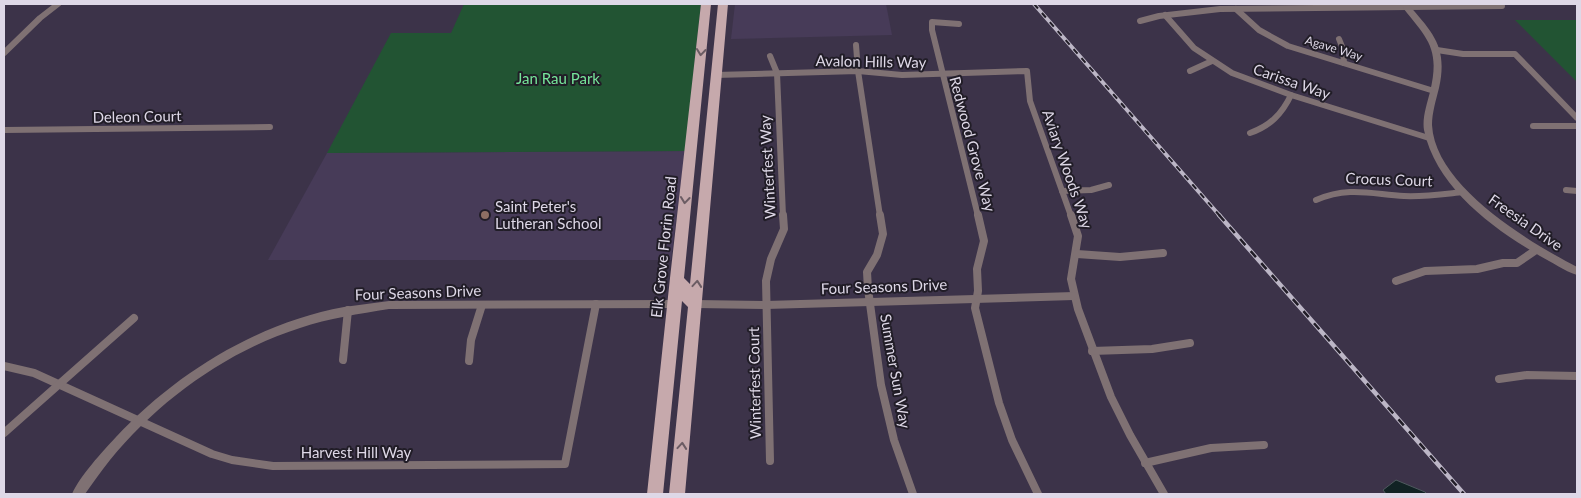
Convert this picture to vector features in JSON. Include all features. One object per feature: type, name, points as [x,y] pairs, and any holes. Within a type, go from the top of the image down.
[{"type":"main road","name":"Elk Grove Florin Road","points":[[655,494],[706,4]]},
{"type":"main road","points":[[677,494],[723,4]]},
{"type":"main road","points":[[676,278],[685,286],[688,301],[695,304]]},
{"type":"main road","points":[[675,304],[682,310],[682,320],[674,388],[685,407]]},
{"type":"street","points":[[4,53],[40,18],[58,4]]},
{"type":"street","points":[[1140,21],[1166,15],[1236,9],[1405,5],[1502,6]]},
{"type":"street","name":"Freesia Drive","points":[[1405,5],[1424,28],[1437,50],[1440,66],[1428,112],[1429,138],[1446,170],[1464,192],[1497,222],[1536,250],[1577,271]]},
{"type":"street","name":"Agave Way","points":[[1236,9],[1253,26],[1280,42],[1305,52],[1434,91]]},
{"type":"street","name":"Carissa Way","points":[[1166,15],[1194,48],[1212,62],[1240,76],[1429,138]]},
{"type":"street","name":"Redwood Grove Way","points":[[959,24],[932,22],[932,30],[941,74],[984,242],[978,269],[974,308],[999,403],[1012,440],[1038,494]]},
{"type":"street","points":[[1339,39],[1343,49],[1344,63]]},
{"type":"street","name":"Summer Sun Way","points":[[856,45],[858,71],[883,234],[877,255],[867,272],[870,302],[886,406],[894,440],[913,494]]},
{"type":"street","points":[[1437,50],[1463,54],[1515,54],[1577,118]]},
{"type":"street","name":"Winterfest Way","points":[[766,305],[766,281],[771,259],[784,229],[777,73],[770,56]]},
{"type":"street","points":[[1190,71],[1212,62]]},
{"type":"street","name":"Avalon Hills Way","points":[[715,74],[858,71],[902,75],[1027,71]]},
{"type":"street","name":"Aviary Woods Way","points":[[1027,71],[1030,100],[1078,236],[1077,254],[1071,277],[1074,296],[1092,351],[1114,408],[1164,494]]},
{"type":"street","points":[[1250,133],[1274,121],[1285,108],[1291,94]]},
{"type":"street","points":[[1533,126],[1577,126]]},
{"type":"street","name":"Deleon Court","points":[[4,130],[270,127]]},
{"type":"street","points":[[1062,191],[1091,190],[1109,184]]},
{"type":"street","name":"Crocus Court","points":[[1316,200],[1335,192],[1351,190],[1412,196],[1464,192]]},
{"type":"street","points":[[1566,190],[1577,191]]},
{"type":"street","points":[[1396,281],[1425,271],[1477,269],[1503,263],[1517,263],[1536,250]]},
{"type":"street","points":[[1077,254],[1105,258],[1136,257],[1162,253]]},
{"type":"street","name":"Four Seasons Drive","points":[[695,304],[766,305],[1074,296]]},
{"type":"street","points":[[469,361],[471,340],[482,304]]},
{"type":"street","name":"Harvest Hill Way","points":[[4,366],[34,373],[58,383],[212,454],[250,464],[273,466],[565,464],[596,304]]},
{"type":"street","name":"Four Seasons Drive","points":[[78,494],[107,455],[139,421],[173,391],[243,346],[307,320],[348,310],[389,305],[675,304]]},
{"type":"street","name":"Winterfest Court","points":[[766,305],[770,461]]},
{"type":"street","points":[[342,360],[348,310]]},
{"type":"street","points":[[4,433],[58,383],[134,318]]},
{"type":"street","points":[[1092,351],[1152,349],[1190,344]]},
{"type":"street","points":[[1499,379],[1527,375],[1577,376]]},
{"type":"street","points":[[1145,463],[1211,448],[1264,445]]},
{"type":"shaded area","points":[[735,4],[886,4],[892,35],[731,39]]},
{"type":"shaded area","name":"Saint Peter's Lutheran School","points":[[685,151],[671,260],[268,260],[327,153]]},
{"type":"shaded area","points":[[1396,480],[1427,494],[1386,494],[1383,490]]},
{"type":"green space","name":"Jan Rau Park","points":[[464,4],[701,4],[685,151],[327,153],[391,33],[451,33]]},
{"type":"green space","points":[[1515,20],[1577,20],[1577,82]]},
{"type":"railway","points":[[1034,4],[1220,216]]},
{"type":"railway","points":[[1219,215],[1464,494]]},
{"type":"place","name":"Saint Peter's Lutheran School","points":[[485,215]]}]
